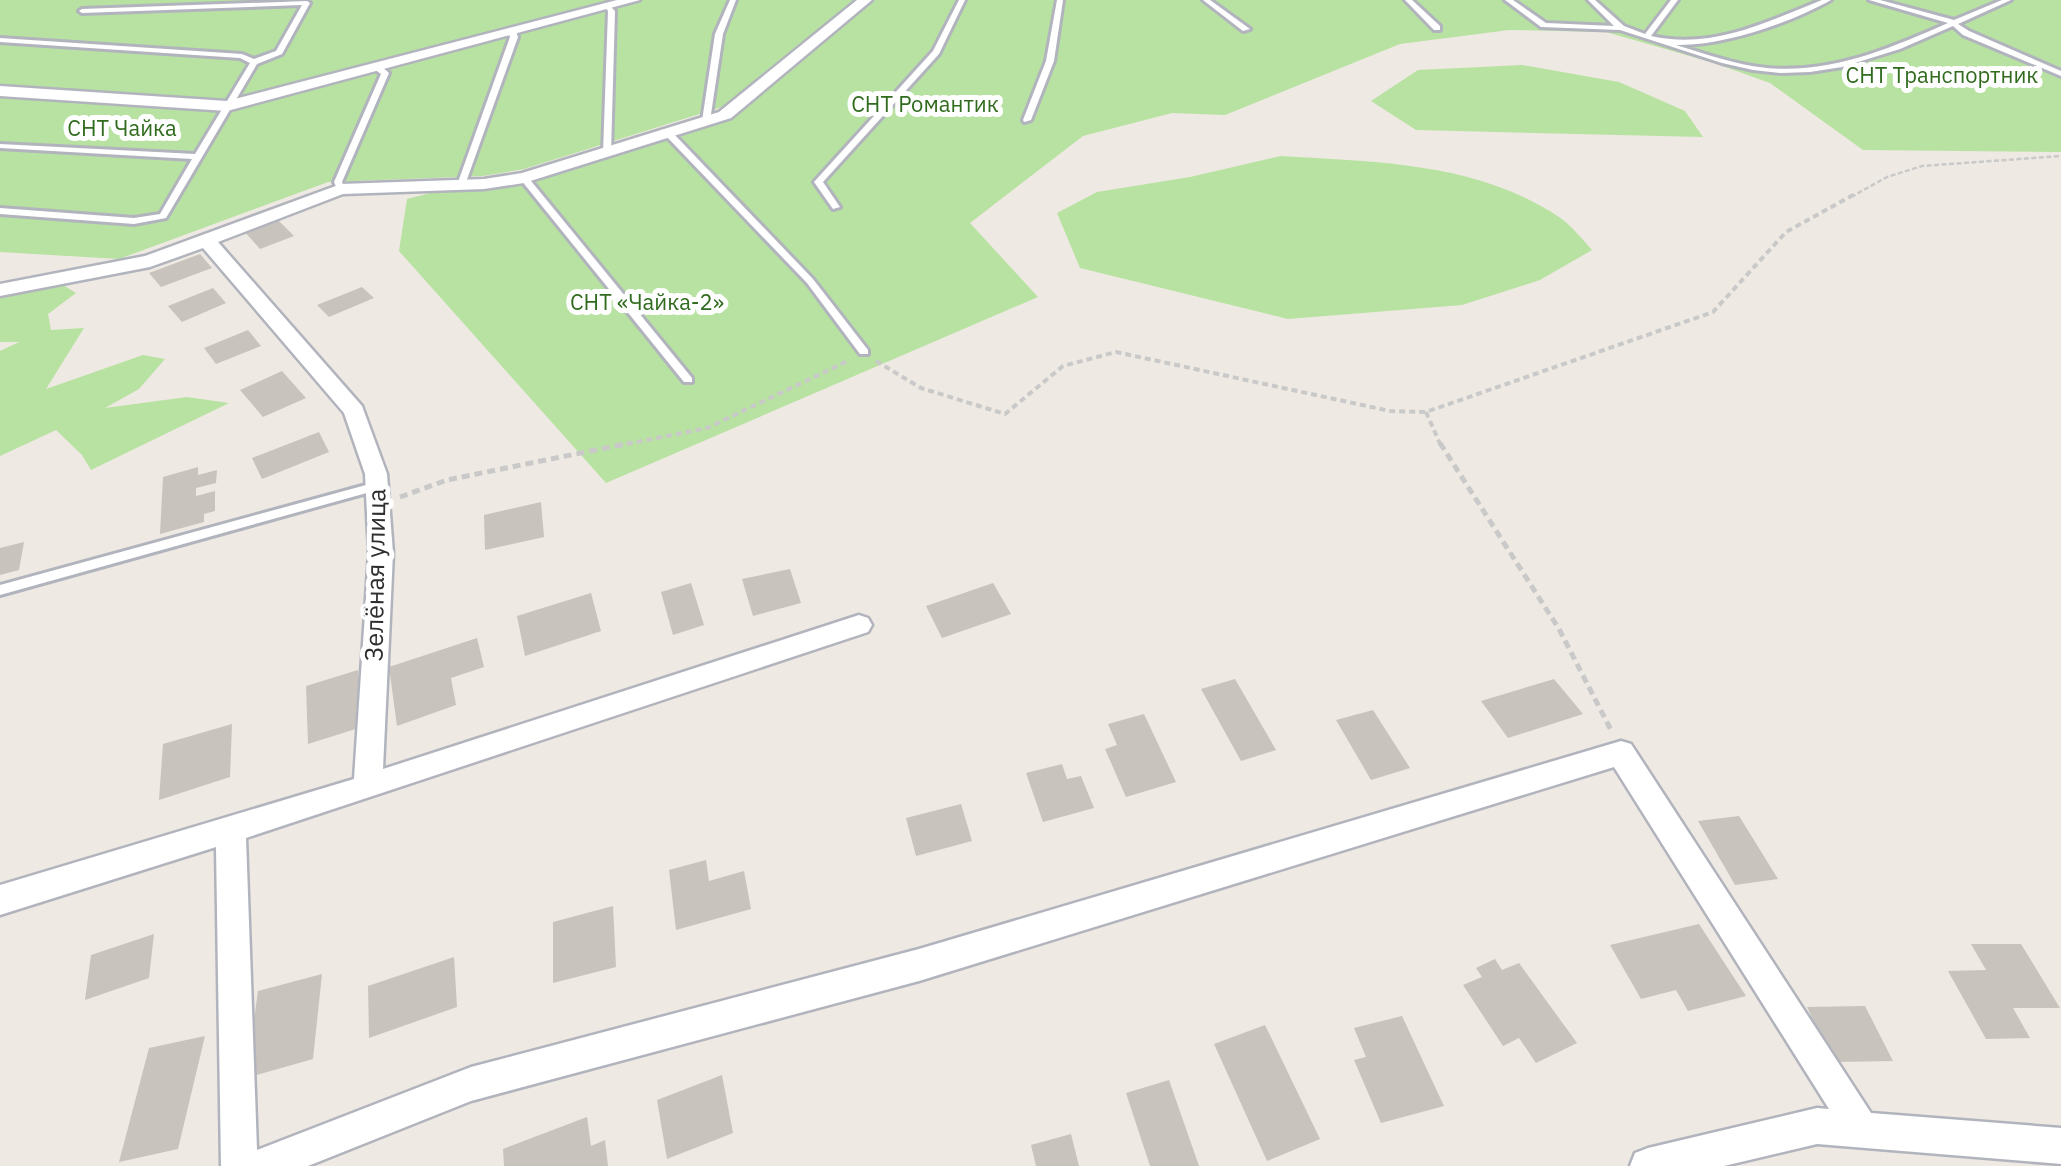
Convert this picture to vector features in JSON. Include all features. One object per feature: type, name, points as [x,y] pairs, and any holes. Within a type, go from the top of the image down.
[{"type":"street","points":[[0,90],[226,106],[632,0]]},
{"type":"street","points":[[0,290],[150,261],[341,189],[524,178],[706,122],[725,115],[865,0]]},
{"type":"street","name":"Зелёная улица","points":[[207,241],[354,411],[376,474],[381,553],[368,787]]},
{"type":"street","points":[[0,900],[368,787],[859,625]]},
{"type":"street","points":[[262,1166],[470,1084],[919,965],[1621,754],[1862,1130]]},
{"type":"street","points":[[232,826],[240,1166]]},
{"type":"street","points":[[1648,1166],[1817,1126],[2061,1146]]},
{"type":"lane","points":[[706,122],[719,34],[734,0]]},
{"type":"lane","points":[[836,207],[818,182],[936,52],[962,0]]},
{"type":"lane","points":[[1027,120],[1050,61],[1060,0]]},
{"type":"lane","points":[[1206,0],[1246,29]]},
{"type":"lane","points":[[1408,0],[1437,28]]},
{"type":"lane","points":[[1508,0],[1544,25],[1620,28],[1736,65],[1783,72],[1845,64],[2008,0]]},
{"type":"lane","points":[[1591,0],[1620,28]]},
{"type":"lane","points":[[1646,37],[1675,0]]},
{"type":"lane","points":[[1669,45],[1723,40],[1828,0]]},
{"type":"lane","points":[[1872,0],[1952,22],[1966,33],[2061,74]]},
{"type":"lane","points":[[0,210],[134,221],[163,216],[254,62],[279,52],[307,3],[82,10]]},
{"type":"lane","points":[[607,5],[612,11],[607,152]]},
{"type":"lane","points":[[461,184],[506,64],[514,37],[512,31]]},
{"type":"lane","points":[[0,40],[242,56],[254,62]]},
{"type":"lane","points":[[341,189],[338,182],[385,73],[377,66]]},
{"type":"lane","points":[[669,134],[810,281],[864,352]]},
{"type":"lane","points":[[0,146],[197,157]]},
{"type":"lane","points":[[524,178],[688,380]]},
{"type":"lane","points":[[0,590],[378,496]]},
{"type":"path","points":[[378,496],[707,428],[864,352],[921,388],[1004,414],[1023,405],[1051,374],[1083,357],[1116,352],[1390,411],[1426,412],[1713,312],[1786,232],[1887,177],[1922,166],[2061,156]]},
{"type":"path","points":[[1426,412],[1441,453],[1594,687],[1621,754]]},
{"type":"green space","name":"СНТ Чайка","points":[[0,0],[858,0],[725,106],[524,169],[483,176],[328,182],[119,259],[0,252]]},
{"type":"green space","points":[[873,0],[2061,0],[2061,152],[1863,150],[1770,83],[1606,32],[1509,30],[1400,44],[1225,115],[1172,113],[1083,136],[970,223],[1038,297],[606,483],[399,251],[407,199],[446,189],[560,172],[728,118]]},
{"type":"green space","points":[[1522,65],[1619,82],[1685,111],[1703,137],[1416,130],[1371,101],[1418,70]]},
{"type":"green space","points":[[1281,156],[1389,163],[1494,185],[1559,217],[1592,250],[1540,280],[1462,305],[1288,319],[1080,268],[1057,213],[1097,192],[1190,177]]},
{"type":"green space","points":[[63,285],[76,293],[48,314],[51,330],[84,328],[46,389],[143,355],[165,359],[139,389],[105,408],[187,397],[229,403],[91,470],[82,455],[56,430],[0,456],[0,351],[19,342],[0,342],[0,297]]},
{"type":"building","points":[[275,217],[294,236],[260,249],[242,229]]},
{"type":"building","points":[[200,254],[212,268],[161,287],[149,273]]},
{"type":"building","points":[[362,287],[374,298],[329,317],[317,305]]},
{"type":"building","points":[[213,288],[226,303],[182,322],[168,306]]},
{"type":"building","points":[[248,330],[261,346],[216,364],[204,348]]},
{"type":"building","points":[[282,371],[306,398],[263,417],[240,390]]},
{"type":"building","points":[[319,432],[329,452],[262,479],[252,458]]},
{"type":"building","points":[[198,467],[198,475],[217,470],[216,483],[196,488],[196,496],[215,491],[215,511],[204,514],[204,522],[160,534],[163,477]]},
{"type":"building","points":[[541,502],[544,537],[485,550],[484,515]]},
{"type":"building","points":[[24,542],[19,570],[0,575],[0,548]]},
{"type":"building","points":[[790,569],[801,603],[753,616],[742,579]]},
{"type":"building","points":[[691,583],[704,625],[673,635],[661,592]]},
{"type":"building","points":[[993,583],[1011,614],[942,638],[926,606]]},
{"type":"building","points":[[591,593],[601,631],[525,656],[517,616]]},
{"type":"building","points":[[477,638],[484,667],[451,678],[456,705],[397,726],[389,667]]},
{"type":"building","points":[[358,670],[362,727],[308,744],[306,686]]},
{"type":"building","points":[[1235,679],[1276,750],[1241,761],[1201,689]]},
{"type":"building","points":[[1554,679],[1583,714],[1508,738],[1481,701]]},
{"type":"building","points":[[1373,710],[1410,768],[1371,780],[1336,720]]},
{"type":"building","points":[[1144,714],[1176,782],[1126,797],[1105,749],[1117,745],[1108,724]]},
{"type":"building","points":[[232,724],[230,777],[159,800],[163,744]]},
{"type":"building","points":[[1062,764],[1067,779],[1081,776],[1094,808],[1043,822],[1026,773]]},
{"type":"building","points":[[961,804],[972,841],[916,856],[906,818]]},
{"type":"building","points":[[1739,816],[1778,879],[1735,885],[1698,821]]},
{"type":"building","points":[[706,860],[709,881],[744,871],[751,909],[676,930],[669,870]]},
{"type":"building","points":[[613,906],[616,967],[553,983],[553,922]]},
{"type":"building","points":[[1699,924],[1746,996],[1688,1011],[1676,990],[1641,999],[1610,945]]},
{"type":"building","points":[[154,934],[149,978],[85,1000],[91,955]]},
{"type":"building","points":[[1971,944],[2021,944],[2060,1008],[2013,1008],[2030,1038],[1986,1039],[1948,971],[1986,970]]},
{"type":"building","points":[[454,957],[457,1007],[369,1038],[368,986]]},
{"type":"building","points":[[1495,959],[1502,970],[1519,963],[1577,1043],[1536,1063],[1519,1038],[1503,1046],[1463,985],[1482,977],[1476,968]]},
{"type":"building","points":[[322,974],[313,1059],[246,1078],[258,991]]},
{"type":"building","points":[[1865,1006],[1893,1061],[1833,1062],[1807,1007]]},
{"type":"building","points":[[1402,1016],[1444,1106],[1381,1123],[1354,1060],[1366,1057],[1354,1028]]},
{"type":"building","points":[[1265,1025],[1320,1139],[1267,1161],[1214,1044]]},
{"type":"building","points":[[205,1036],[178,1149],[119,1162],[149,1048]]},
{"type":"building","points":[[722,1075],[733,1133],[667,1159],[657,1100]]},
{"type":"building","points":[[1169,1080],[1199,1166],[1150,1166],[1126,1093]]},
{"type":"building","points":[[587,1117],[591,1146],[605,1140],[608,1166],[504,1166],[503,1149]]},
{"type":"building","points":[[1071,1134],[1079,1166],[1036,1166],[1031,1145]]},
{"type":"park label","name":"СНТ Транспортник","points":[[1942,75]]},
{"type":"park label","name":"СНТ Романтик","points":[[925,104]]},
{"type":"park label","name":"СНТ «Чайка-2»","points":[[647,302]]}]
